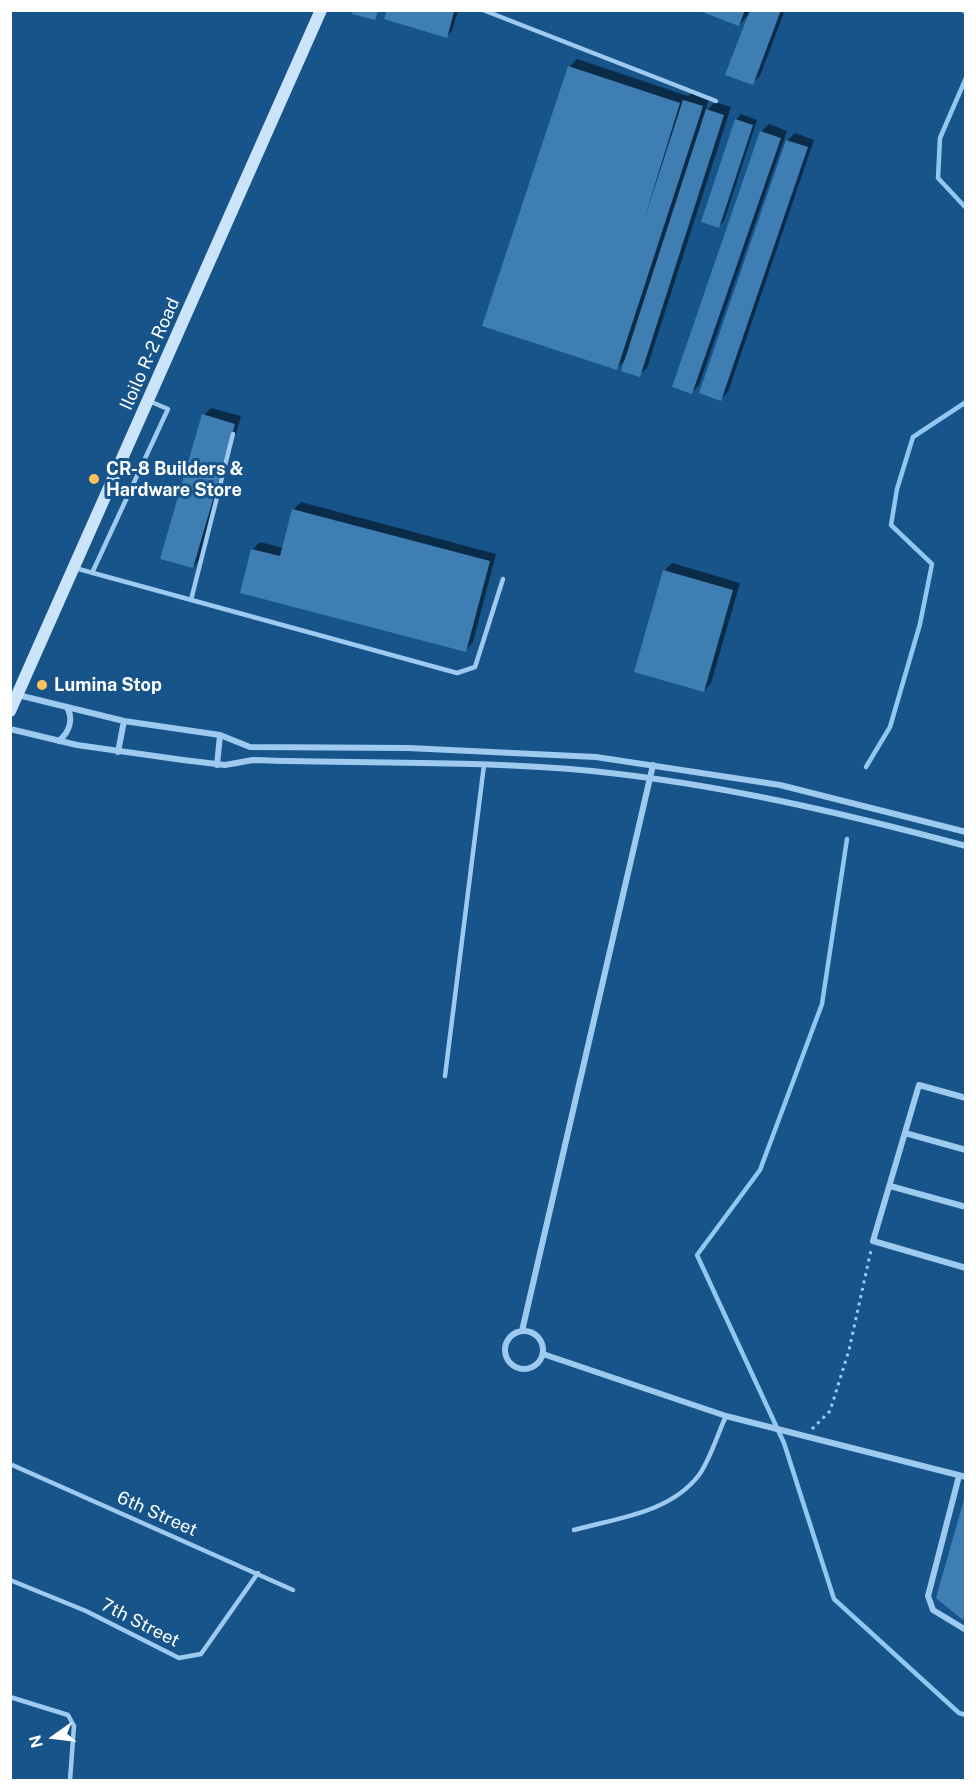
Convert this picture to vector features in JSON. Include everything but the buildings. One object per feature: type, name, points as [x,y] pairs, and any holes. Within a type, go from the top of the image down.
[{"type":"main road","name":"Iloilo R-2 Road","points":[[10,711],[150,401],[321,10]]},
{"type":"street","points":[[18,695],[124,721],[220,735],[250,747],[501,751],[596,757],[686,769],[780,785],[966,832]]},
{"type":"street","points":[[59,741],[70,725],[71,713],[68,707]]},
{"type":"street","points":[[118,752],[124,721]]},
{"type":"street","points":[[10,729],[118,752],[217,765],[253,760],[499,765],[593,771],[776,799],[966,846]]},
{"type":"street","points":[[217,765],[220,735]]},
{"type":"street","points":[[312,747],[312,762]]},
{"type":"street","points":[[408,748],[408,763]]},
{"type":"street","points":[[499,765],[501,751]]},
{"type":"street","points":[[593,771],[596,757]]},
{"type":"street","points":[[522,1331],[652,765]]},
{"type":"street","points":[[683,784],[686,769]]},
{"type":"street","points":[[776,799],[780,785]]},
{"type":"street","points":[[850,816],[852,803]]},
{"type":"street","points":[[919,833],[922,820]]},
{"type":"street","points":[[966,1098],[919,1085],[873,1241],[966,1268]]},
{"type":"street","points":[[905,1133],[966,1150]]},
{"type":"street","points":[[890,1186],[966,1207]]},
{"type":"street","points":[[522,1331],[540,1339],[543,1354],[539,1362],[527,1369],[514,1366],[508,1360],[507,1344],[510,1337],[522,1331]]},
{"type":"street","points":[[543,1354],[726,1416],[962,1476],[928,1596],[933,1610],[966,1630]]},
{"type":"lane","points":[[483,10],[716,101]]},
{"type":"lane","points":[[92,573],[168,409],[150,401]]},
{"type":"lane","points":[[191,600],[233,434]]},
{"type":"lane","points":[[75,568],[457,673],[475,667],[503,579]]},
{"type":"lane","points":[[446,1076],[484,765]]},
{"type":"lane","points":[[574,1530],[659,1507],[684,1489],[700,1474],[726,1416]]},
{"type":"lane","name":"6th Street","points":[[10,1464],[293,1590]]},
{"type":"lane","name":"7th Street","points":[[10,1580],[86,1611],[179,1658],[186,1659],[201,1654],[258,1573]]},
{"type":"lane","points":[[10,1697],[68,1715],[71,1719],[74,1726],[70,1780]]},
{"type":"path","points":[[804,1437],[830,1411],[849,1350],[873,1241]]},
{"type":"waterway","points":[[963,10],[966,13]]},
{"type":"waterway","points":[[966,78],[940,138],[938,178],[966,208]]},
{"type":"waterway","points":[[866,767],[890,727],[920,624],[932,564],[891,525],[897,489],[913,437],[966,402]]},
{"type":"waterway","points":[[847,839],[822,1004],[760,1170],[697,1255],[784,1443],[834,1599],[959,1713],[966,1715]]},
{"type":"place","name":"CR-8 Builders & Hardware Store","points":[[94,479]]},
{"type":"place","name":"Lumina Stop","points":[[42,685]]}]
